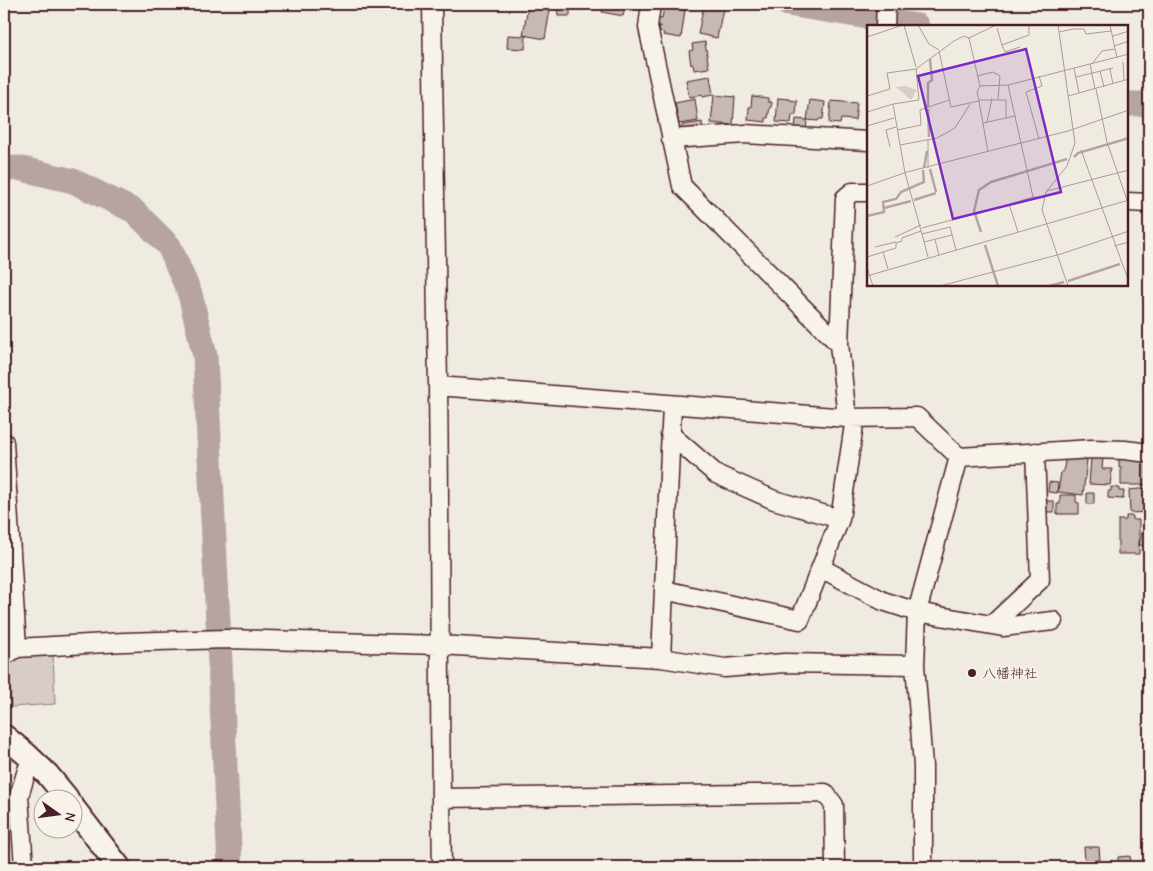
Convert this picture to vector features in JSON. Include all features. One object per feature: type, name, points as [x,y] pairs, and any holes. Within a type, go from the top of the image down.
[{"type":"main road","points":[[4,736],[33,760],[59,788]]},
{"type":"main road","points":[[82,819],[118,867]]},
{"type":"street","points":[[432,4],[438,386],[442,867]]},
{"type":"street","points":[[651,4],[648,27],[682,186],[838,344]]},
{"type":"street","points":[[885,25],[886,4]]},
{"type":"street","points":[[671,139],[745,134],[867,141]]},
{"type":"street","points":[[664,590],[800,620],[840,519],[851,418],[838,344],[844,198],[852,192],[867,192]]},
{"type":"street","points":[[1128,202],[1149,203]]},
{"type":"street","points":[[438,386],[851,418],[917,418],[959,457],[1092,449],[1125,450],[1149,454]]},
{"type":"street","points":[[661,658],[672,404]]},
{"type":"street","points":[[670,434],[716,474],[774,500],[840,519]]},
{"type":"street","points":[[4,442],[10,651],[124,642],[220,640],[440,645],[661,658],[726,668],[784,663],[915,665]]},
{"type":"street","points":[[992,625],[1040,580],[1035,452]]},
{"type":"street","points":[[923,867],[923,766],[915,665],[917,612],[959,457]]},
{"type":"street","points":[[821,568],[883,601],[917,612],[1003,627],[1053,622]]},
{"type":"street","points":[[24,867],[19,796],[27,770],[33,760]]},
{"type":"street","points":[[441,798],[825,794],[834,805],[835,867]]},
{"type":"shaded area","points":[[16,653],[53,653],[55,704],[11,707],[9,663]]},
{"type":"building","points":[[600,4],[626,4],[623,16],[602,12]]},
{"type":"building","points":[[704,4],[724,4],[717,38],[698,34]]},
{"type":"building","points":[[557,5],[570,5],[570,16],[558,16]]},
{"type":"building","points":[[528,6],[550,10],[545,39],[523,35]]},
{"type":"building","points":[[664,7],[685,10],[681,38],[663,35],[664,33],[659,32],[660,26],[657,26],[658,18],[662,19]]},
{"type":"building","points":[[508,35],[526,36],[525,49],[507,48]]},
{"type":"building","points":[[705,42],[709,68],[694,70],[693,64],[691,65],[689,51],[693,50],[692,44]]},
{"type":"building","points":[[710,76],[713,95],[689,97],[686,80]]},
{"type":"building","points":[[714,95],[735,97],[733,125],[711,123]]},
{"type":"building","points":[[752,96],[768,98],[768,102],[772,102],[766,122],[748,120]]},
{"type":"building","points":[[778,98],[797,101],[796,115],[792,115],[791,123],[776,122]]},
{"type":"building","points":[[695,99],[698,121],[679,124],[675,103]]},
{"type":"building","points":[[810,100],[825,102],[823,119],[818,121],[807,120]]},
{"type":"building","points":[[831,101],[857,103],[855,120],[841,119],[840,124],[829,123]]},
{"type":"building","points":[[796,119],[807,120],[806,130],[795,130]]},
{"type":"building","points":[[702,122],[703,129],[682,132],[682,125]]},
{"type":"building","points":[[1066,456],[1087,460],[1083,495],[1058,492]]},
{"type":"building","points":[[1120,456],[1149,456],[1149,485],[1121,485]]},
{"type":"building","points":[[1091,457],[1103,457],[1102,469],[1112,469],[1110,485],[1089,484]]},
{"type":"building","points":[[1049,482],[1058,483],[1057,493],[1048,492]]},
{"type":"building","points":[[1111,487],[1124,491],[1123,499],[1108,498],[1108,491],[1111,491]]},
{"type":"building","points":[[1148,488],[1149,512],[1130,513],[1129,490]]},
{"type":"building","points":[[1087,493],[1094,493],[1094,504],[1087,504]]},
{"type":"building","points":[[1060,495],[1076,495],[1076,502],[1079,503],[1079,514],[1057,514],[1057,504],[1060,504]]},
{"type":"building","points":[[1044,501],[1054,501],[1054,512],[1044,512]]},
{"type":"building","points":[[1126,516],[1133,516],[1133,520],[1139,520],[1139,554],[1118,554],[1118,520],[1126,520]]},
{"type":"building","points":[[1142,533],[1149,534],[1146,546],[1139,545]]},
{"type":"building","points":[[1084,847],[1099,847],[1100,860],[1085,861]]},
{"type":"building","points":[[1130,856],[1131,862],[1118,863],[1118,857]]},
{"type":"waterway","points":[[788,4],[881,19]]},
{"type":"waterway","points":[[895,23],[910,25]]},
{"type":"waterway","points":[[1128,104],[1149,104]]},
{"type":"waterway","points":[[4,169],[18,168],[73,181],[134,211],[169,246],[190,294],[205,356],[230,867]]},
{"type":"place","name":"八幡神社","points":[[972,673]]}]
